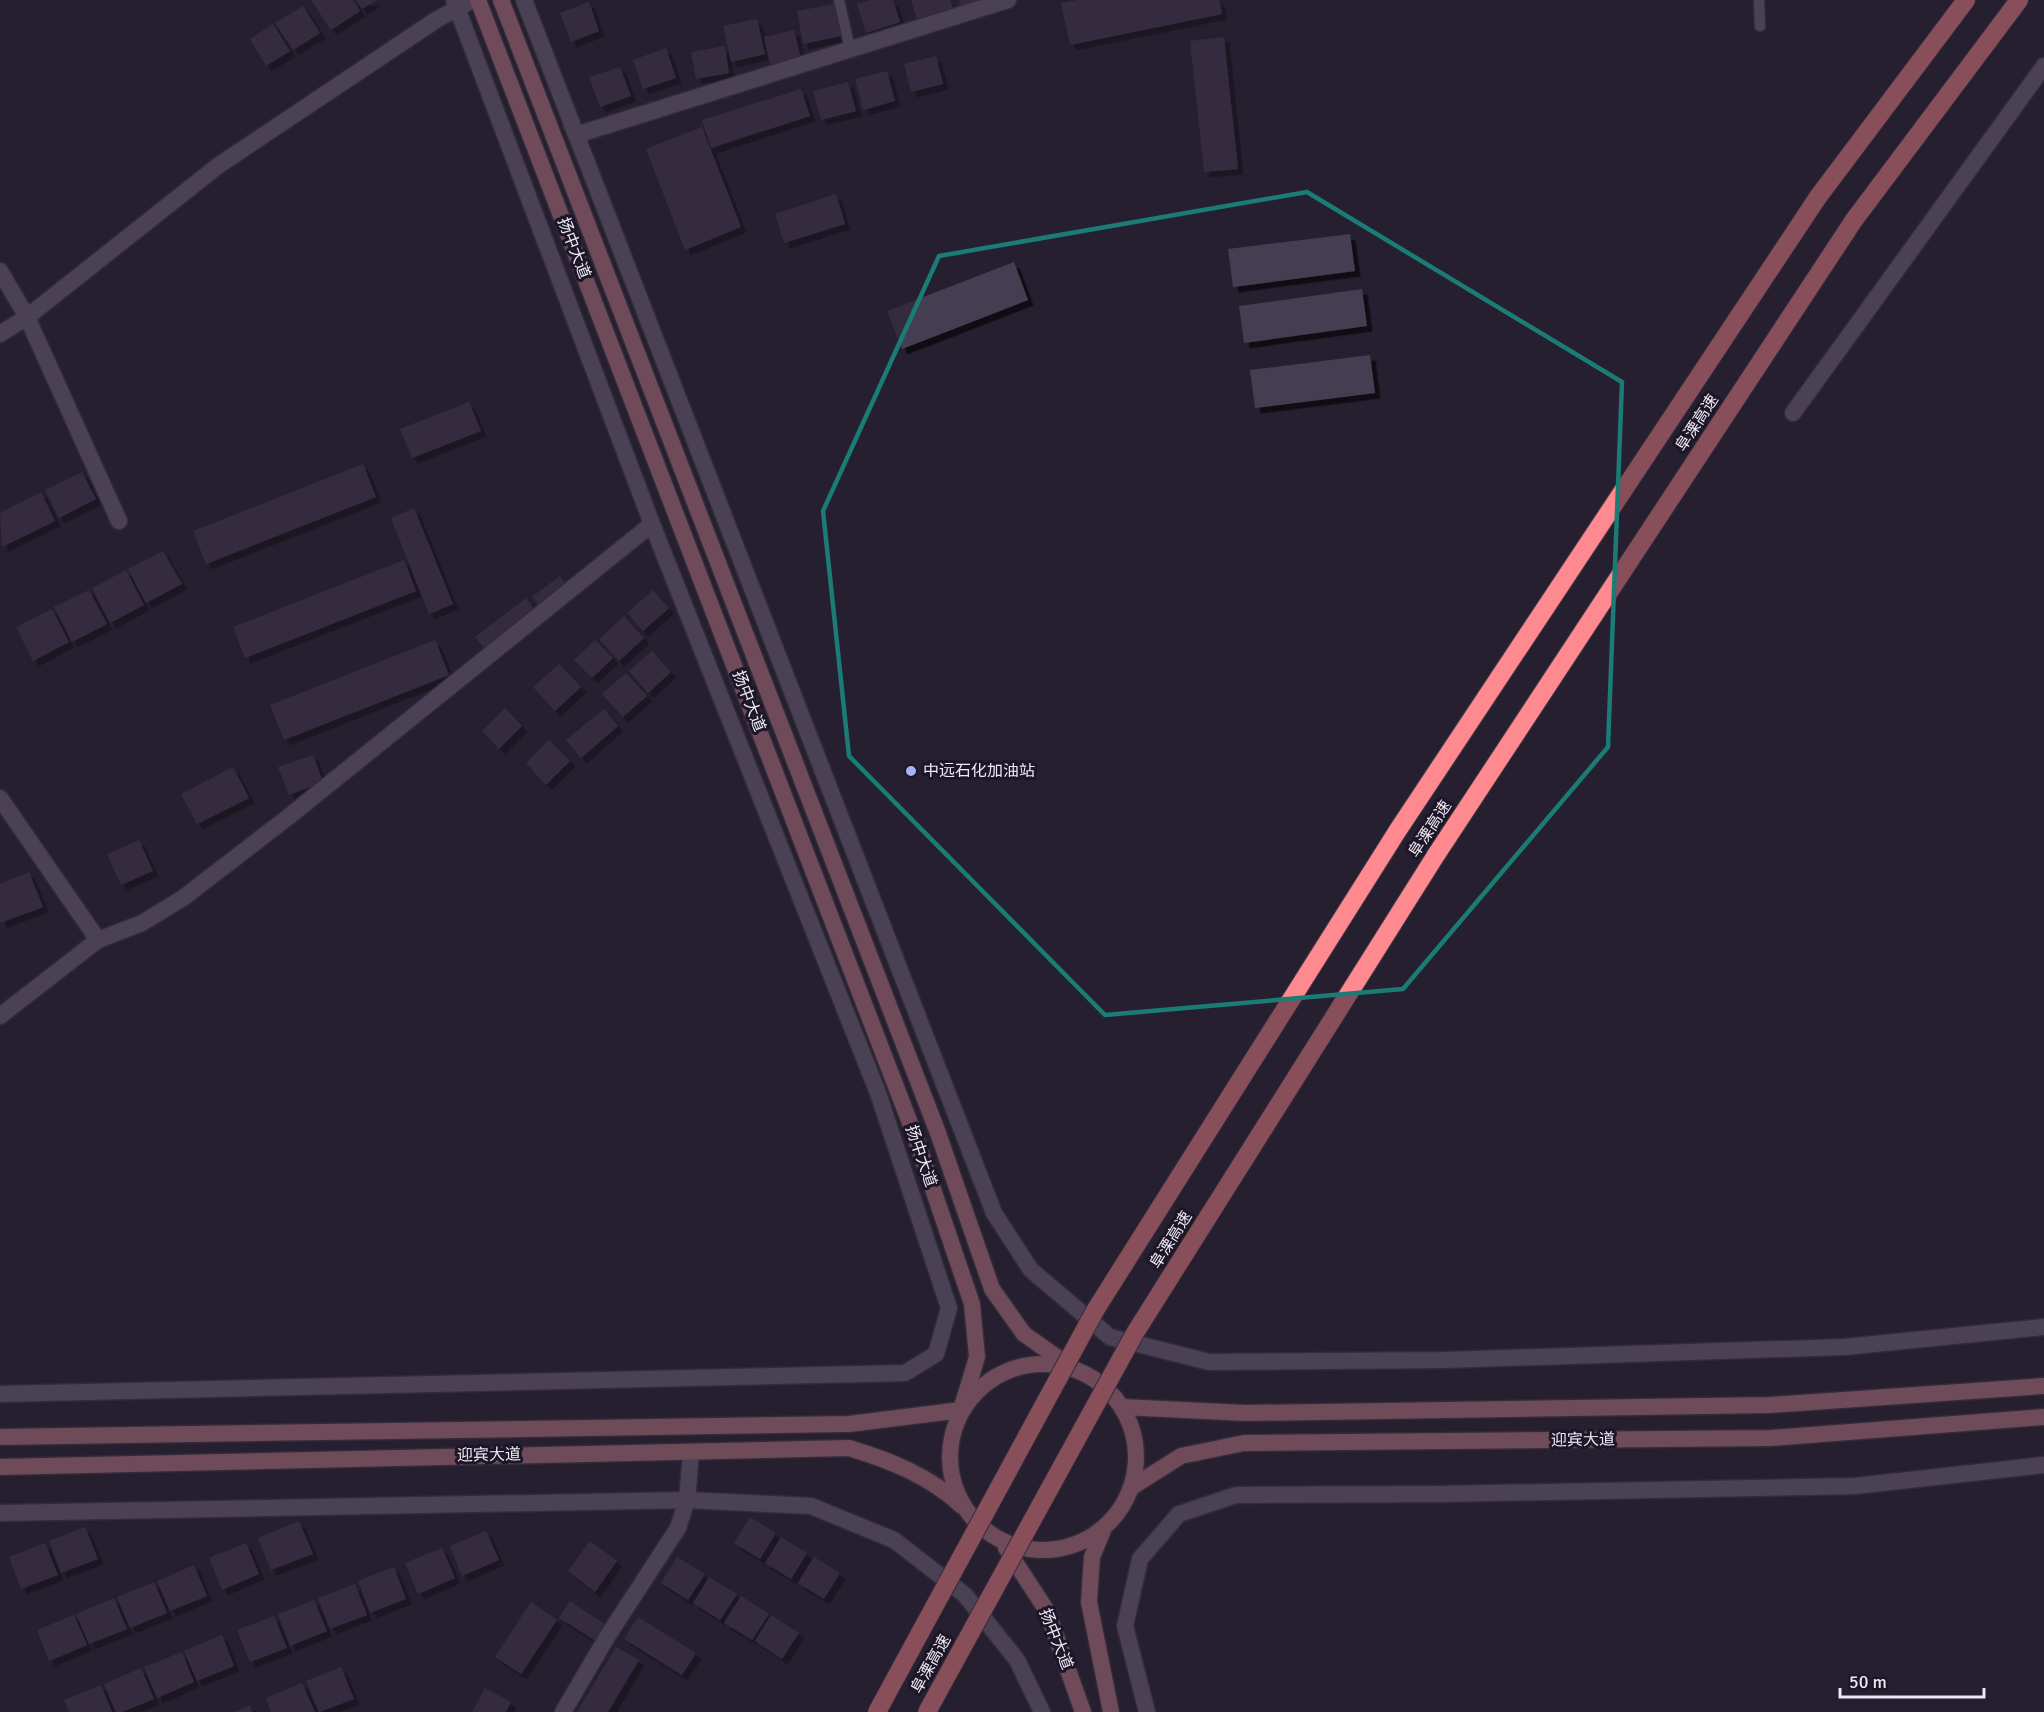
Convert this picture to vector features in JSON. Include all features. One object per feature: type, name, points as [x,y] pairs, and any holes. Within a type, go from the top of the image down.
[{"type":"highway","name":"阜溧高速","points":[[877,1712],[1096,1309],[1398,830],[1818,197],[1966,0]]},
{"type":"highway","name":"阜溧高速","points":[[927,1712],[1136,1333],[1436,855],[1854,220],[2019,0]]},
{"type":"main road","name":"扬中大道","points":[[478,0],[919,1147],[972,1304],[977,1357],[961,1410]]},
{"type":"main road","name":"扬中大道","points":[[501,0],[938,1133],[992,1289],[1024,1334],[1072,1368]]},
{"type":"main road","points":[[1041,1363],[1072,1368],[1101,1383],[1122,1407],[1135,1436],[1137,1461],[1132,1487],[1121,1509],[1104,1528],[1080,1543],[1054,1550],[1026,1549],[1000,1540],[979,1526],[962,1506],[952,1483],[949,1458],[952,1433],[961,1410],[982,1385],[1010,1370],[1041,1363]]},
{"type":"main road","name":"迎宾大道","points":[[1122,1407],[1246,1413],[1770,1405],[2044,1386]]},
{"type":"main road","name":"迎宾大道","points":[[0,1437],[849,1424],[961,1410]]},
{"type":"main road","name":"迎宾大道","points":[[1132,1487],[1181,1456],[1244,1443],[1771,1438],[2044,1417]]},
{"type":"main road","name":"迎宾大道","points":[[0,1467],[849,1448],[891,1461],[941,1487],[962,1506]]},
{"type":"main road","name":"扬中大道","points":[[1104,1528],[1092,1557],[1089,1602],[1111,1712]]},
{"type":"main road","name":"扬中大道","points":[[1000,1540],[1047,1611],[1083,1712]]},
{"type":"street","points":[[0,334],[27,317],[219,165],[456,4],[473,0]]},
{"type":"street","points":[[524,0],[994,1213],[1031,1270],[1110,1337],[1209,1362],[1446,1360],[1844,1347],[2044,1327]]},
{"type":"street","points":[[576,135],[1008,0]]},
{"type":"street","points":[[0,1394],[904,1373],[936,1354],[949,1308],[878,1093],[652,524],[456,4]]},
{"type":"street","points":[[1793,413],[2044,66]]},
{"type":"street","points":[[545,117],[566,112],[576,135]]},
{"type":"street","points":[[0,271],[27,317],[119,522]]},
{"type":"street","points":[[0,1016],[98,940],[142,923],[183,898],[287,818],[652,524]]},
{"type":"street","points":[[0,798],[98,940]]},
{"type":"street","points":[[563,1712],[607,1637],[678,1528],[687,1500],[691,1453]]},
{"type":"street","points":[[1147,1712],[1125,1626],[1140,1559],[1179,1514],[1236,1495],[1440,1494],[1855,1486],[2044,1465]]},
{"type":"street","points":[[0,1513],[687,1500],[811,1506],[894,1540],[965,1595],[1017,1660],[1042,1712]]},
{"type":"lane","points":[[839,0],[850,49]]},
{"type":"lane","points":[[1759,0],[1760,26]]},
{"type":"highlighted area","points":[[1307,192],[1622,382],[1608,747],[1403,989],[1105,1015],[849,756],[823,511],[939,256]]},
{"type":"building","points":[[311,0],[353,0],[360,11],[331,30]]},
{"type":"building","points":[[356,0],[377,0],[362,9]]},
{"type":"building","points":[[871,0],[893,0],[900,22],[866,33],[857,4]]},
{"type":"building","points":[[911,0],[950,0],[953,8],[917,19]]},
{"type":"building","points":[[959,0],[986,0],[961,8]]},
{"type":"building","points":[[1078,0],[1219,0],[1222,14],[1070,45],[1061,3]]},
{"type":"building","points":[[589,2],[599,31],[571,42],[560,13]]},
{"type":"building","points":[[835,4],[841,36],[803,44],[797,11]]},
{"type":"building","points":[[303,6],[320,33],[293,50],[275,23]]},
{"type":"building","points":[[757,19],[765,54],[731,62],[723,26]]},
{"type":"building","points":[[273,24],[290,51],[266,66],[250,39]]},
{"type":"building","points":[[794,30],[801,58],[770,65],[764,37]]},
{"type":"building","points":[[1224,37],[1238,169],[1204,172],[1190,41]]},
{"type":"building","points":[[725,46],[729,73],[696,79],[691,52]]},
{"type":"building","points":[[666,48],[676,78],[643,89],[633,60]]},
{"type":"building","points":[[936,56],[943,84],[911,92],[904,64]]},
{"type":"building","points":[[620,67],[631,96],[600,107],[589,77]]},
{"type":"building","points":[[887,71],[895,101],[863,110],[855,79]]},
{"type":"building","points":[[848,82],[856,111],[821,120],[813,91]]},
{"type":"building","points":[[801,89],[810,116],[711,148],[702,120]]},
{"type":"building","points":[[702,127],[741,227],[685,250],[646,149]]},
{"type":"building","points":[[836,194],[845,224],[784,243],[775,214]]},
{"type":"building","points":[[1350,234],[1355,271],[1233,287],[1228,249]]},
{"type":"building","points":[[1014,262],[1028,300],[902,349],[887,311]]},
{"type":"building","points":[[1362,289],[1367,326],[1244,343],[1239,306]]},
{"type":"building","points":[[1370,355],[1375,393],[1255,408],[1250,370]]},
{"type":"building","points":[[469,402],[481,431],[412,458],[400,429]]},
{"type":"building","points":[[363,464],[376,497],[206,564],[193,531]]},
{"type":"building","points":[[82,472],[96,499],[59,518],[45,490]]},
{"type":"building","points":[[41,492],[55,521],[2,547],[0,513]]},
{"type":"building","points":[[414,508],[453,604],[429,614],[391,518]]},
{"type":"building","points":[[163,551],[182,584],[146,603],[128,569]]},
{"type":"building","points":[[404,560],[416,591],[245,658],[233,627]]},
{"type":"building","points":[[126,570],[144,605],[110,623],[92,588]]},
{"type":"building","points":[[560,576],[568,586],[540,607],[532,597]]},
{"type":"building","points":[[89,590],[107,624],[72,642],[54,607]]},
{"type":"building","points":[[653,590],[669,608],[643,631],[627,613]]},
{"type":"building","points":[[526,598],[535,610],[484,648],[475,637]]},
{"type":"building","points":[[52,609],[69,642],[33,661],[16,627]]},
{"type":"building","points":[[624,616],[644,638],[619,661],[599,639]]},
{"type":"building","points":[[435,640],[449,675],[284,740],[270,705]]},
{"type":"building","points":[[595,640],[613,658],[592,678],[574,660]]},
{"type":"building","points":[[652,651],[671,672],[648,693],[629,671]]},
{"type":"building","points":[[559,664],[581,687],[555,711],[533,687]]},
{"type":"building","points":[[626,673],[647,696],[623,717],[602,694]]},
{"type":"building","points":[[505,708],[522,726],[499,749],[482,731]]},
{"type":"building","points":[[604,709],[618,726],[581,758],[566,740]]},
{"type":"building","points":[[549,740],[570,761],[546,785],[526,763]]},
{"type":"building","points":[[313,755],[323,782],[289,795],[278,767]]},
{"type":"building","points":[[233,767],[249,798],[197,824],[181,794]]},
{"type":"building","points":[[139,840],[153,871],[121,885],[107,854]]},
{"type":"building","points":[[29,872],[43,907],[0,923],[0,884]]},
{"type":"building","points":[[750,1517],[776,1533],[760,1559],[734,1543]]},
{"type":"building","points":[[299,1521],[313,1554],[271,1570],[258,1538]]},
{"type":"building","points":[[85,1527],[98,1559],[61,1573],[49,1541]]},
{"type":"building","points":[[486,1531],[499,1560],[462,1576],[450,1546]]},
{"type":"building","points":[[781,1537],[807,1553],[791,1579],[765,1563]]},
{"type":"building","points":[[590,1541],[617,1561],[595,1592],[568,1571]]},
{"type":"building","points":[[45,1543],[58,1575],[21,1589],[9,1557]]},
{"type":"building","points":[[246,1543],[259,1574],[222,1590],[209,1558]]},
{"type":"building","points":[[442,1548],[455,1578],[418,1594],[405,1563]]},
{"type":"building","points":[[677,1557],[705,1574],[688,1600],[661,1583]]},
{"type":"building","points":[[814,1557],[840,1573],[824,1599],[798,1583]]},
{"type":"building","points":[[194,1565],[207,1596],[170,1611],[157,1581]]},
{"type":"building","points":[[394,1567],[406,1599],[370,1613],[358,1581]]},
{"type":"building","points":[[709,1577],[737,1594],[720,1620],[693,1603]]},
{"type":"building","points":[[154,1582],[167,1613],[130,1628],[117,1597]]},
{"type":"building","points":[[355,1584],[367,1615],[330,1629],[318,1598]]},
{"type":"building","points":[[741,1596],[769,1614],[752,1640],[724,1623]]},
{"type":"building","points":[[114,1598],[127,1629],[89,1644],[76,1614]]},
{"type":"building","points":[[314,1600],[327,1631],[290,1646],[278,1614]]},
{"type":"building","points":[[570,1601],[606,1625],[596,1641],[559,1618]]},
{"type":"building","points":[[531,1602],[557,1620],[521,1674],[495,1657]]},
{"type":"building","points":[[74,1615],[87,1645],[49,1661],[37,1630]]},
{"type":"building","points":[[771,1615],[799,1633],[782,1659],[755,1641]]},
{"type":"building","points":[[274,1616],[287,1648],[250,1662],[237,1630]]},
{"type":"building","points":[[638,1617],[696,1653],[682,1675],[624,1639]]},
{"type":"building","points":[[222,1635],[234,1666],[197,1681],[184,1651]]},
{"type":"building","points":[[616,1647],[639,1660],[608,1712],[577,1712]]},
{"type":"building","points":[[182,1652],[194,1682],[157,1698],[144,1667]]},
{"type":"building","points":[[341,1667],[354,1699],[319,1712],[306,1681]]},
{"type":"building","points":[[141,1668],[154,1699],[122,1712],[116,1712],[104,1684]]},
{"type":"building","points":[[302,1683],[315,1712],[271,1712],[266,1698]]},
{"type":"building","points":[[101,1685],[112,1712],[69,1712],[64,1700]]},
{"type":"building","points":[[485,1688],[511,1702],[506,1712],[472,1712]]},
{"type":"building","points":[[250,1705],[252,1712],[234,1712]]},
{"type":"place","name":"中远石化加油站","points":[[911,771]]}]
